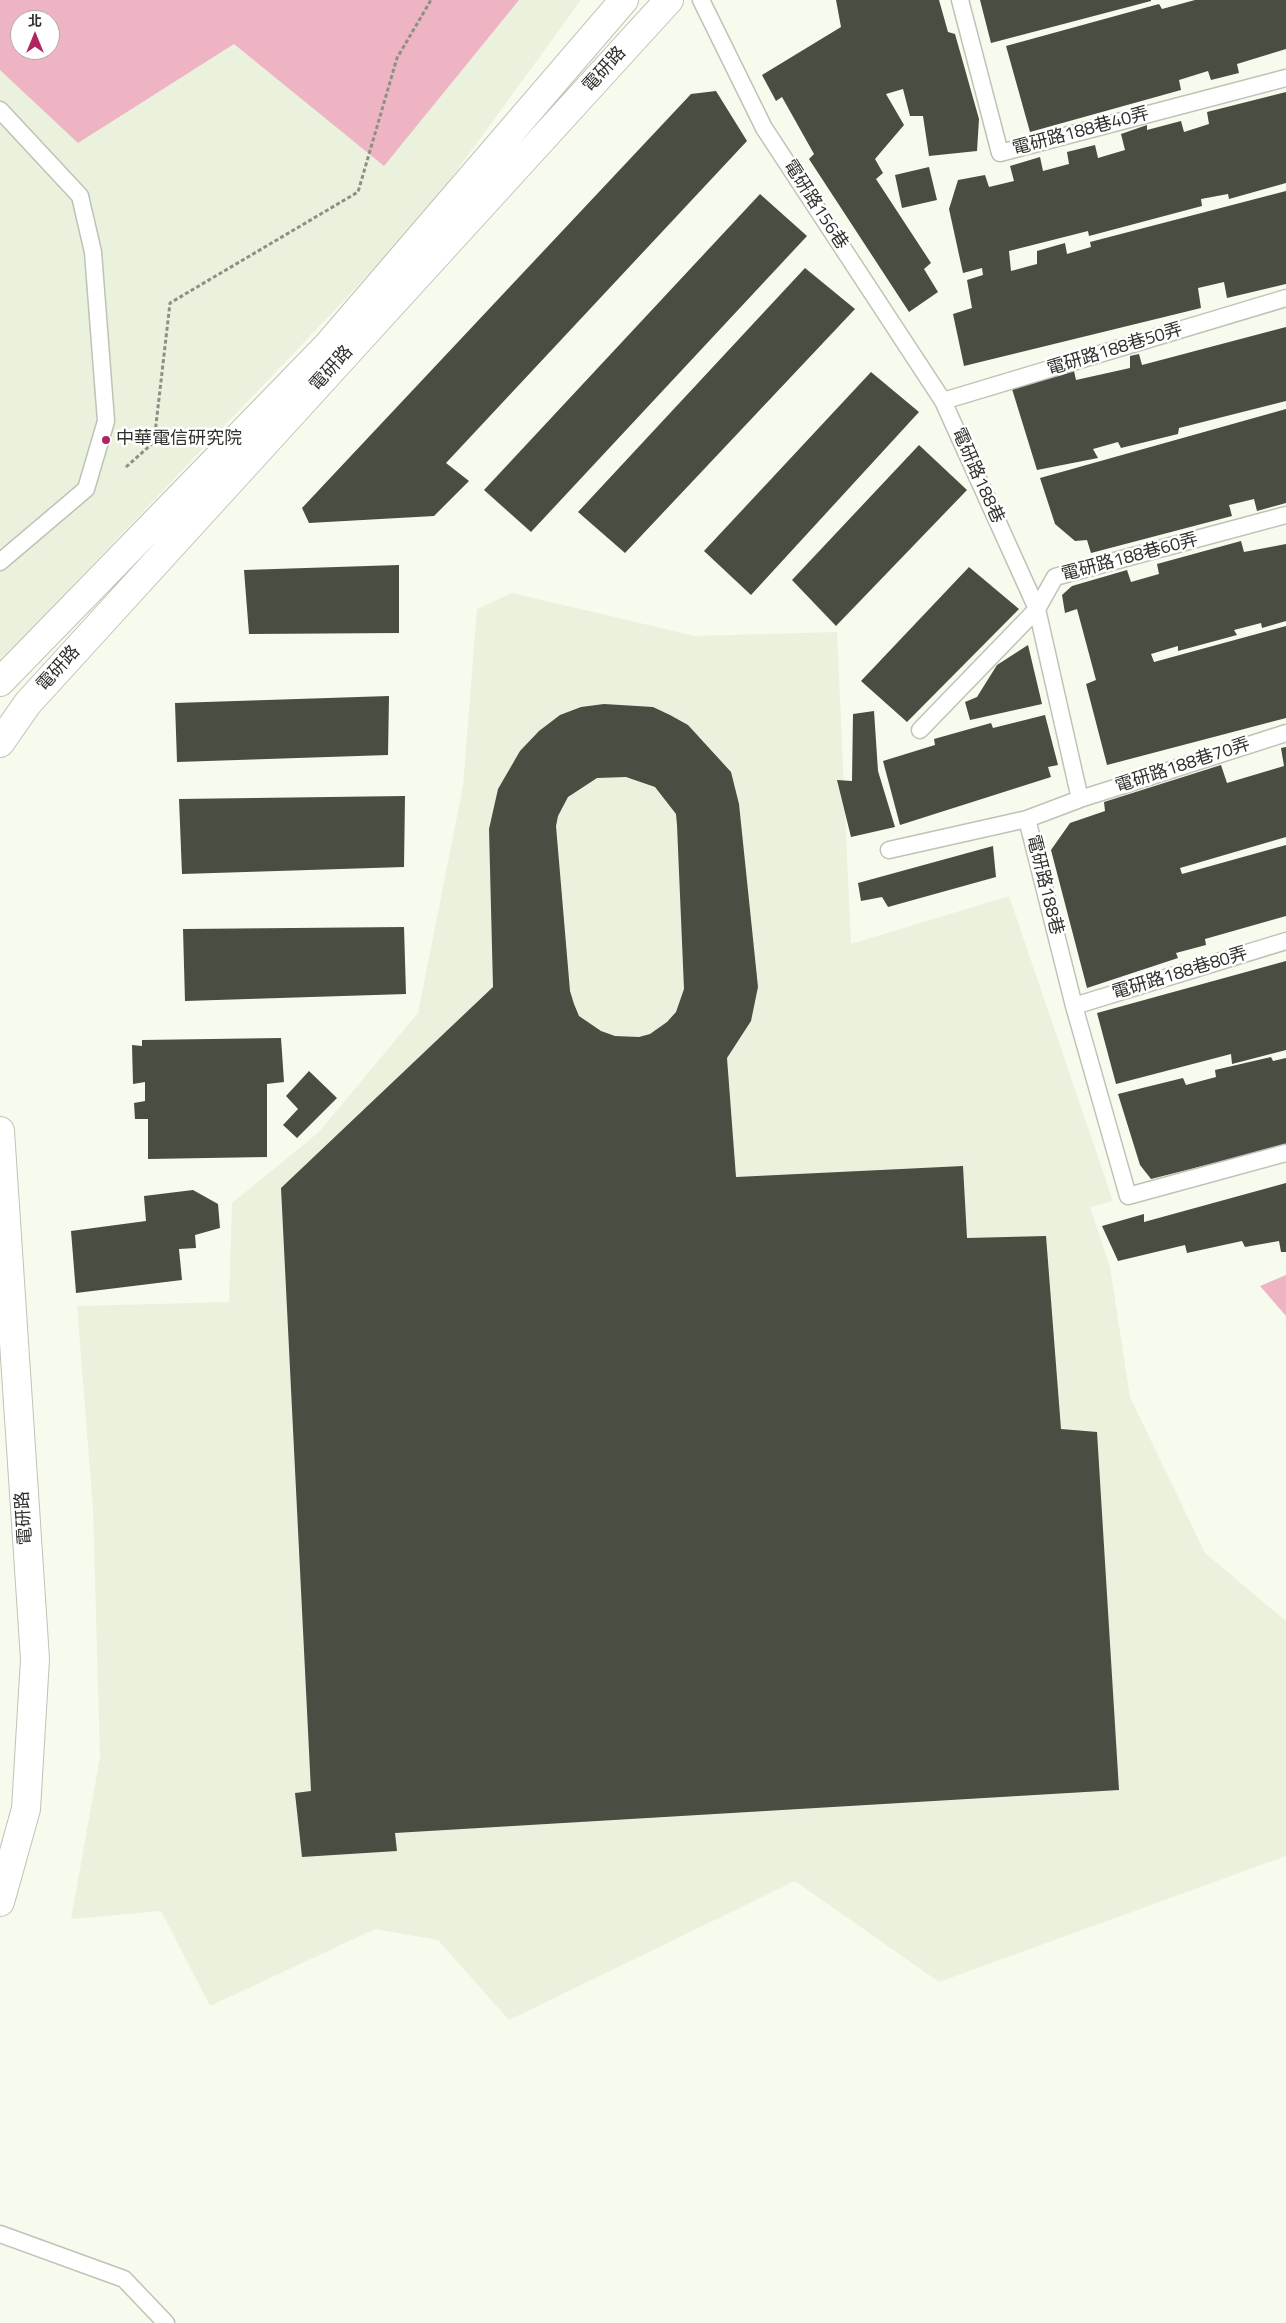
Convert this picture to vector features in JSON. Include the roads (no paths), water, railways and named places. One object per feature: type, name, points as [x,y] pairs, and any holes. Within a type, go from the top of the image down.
[{"type":"street","name":"電研路","points":[[0,682],[327,346],[624,0]]},
{"type":"street","name":"電研路","points":[[0,743],[28,703],[669,0]]},
{"type":"street","name":"電研路","points":[[0,1131],[35,1659],[26,1809],[0,1902]]},
{"type":"lane","name":"電研路156巷","points":[[701,0],[764,128],[943,401]]},
{"type":"lane","name":"電研路188巷40弄","points":[[960,0],[1000,153],[1286,78]]},
{"type":"lane","points":[[0,110],[80,196],[93,252],[106,421],[86,489],[0,562]]},
{"type":"lane","name":"電研路188巷50弄","points":[[943,401],[1286,298]]},
{"type":"lane","name":"電研路188巷","points":[[943,401],[1037,609],[1080,799],[1027,819],[1074,1006],[1128,1196],[1286,1153]]},
{"type":"lane","name":"電研路188巷60弄","points":[[920,730],[1037,609],[1055,577],[1286,515]]},
{"type":"lane","name":"電研路188巷70弄","points":[[1080,799],[1286,733]]},
{"type":"lane","points":[[889,850],[1027,819]]},
{"type":"lane","name":"電研路188巷80弄","points":[[1074,1006],[1286,941]]},
{"type":"lane","points":[[0,2234],[124,2279],[166,2323]]},
{"type":"place","name":"中華電信研究院","points":[[106,440]]}]
